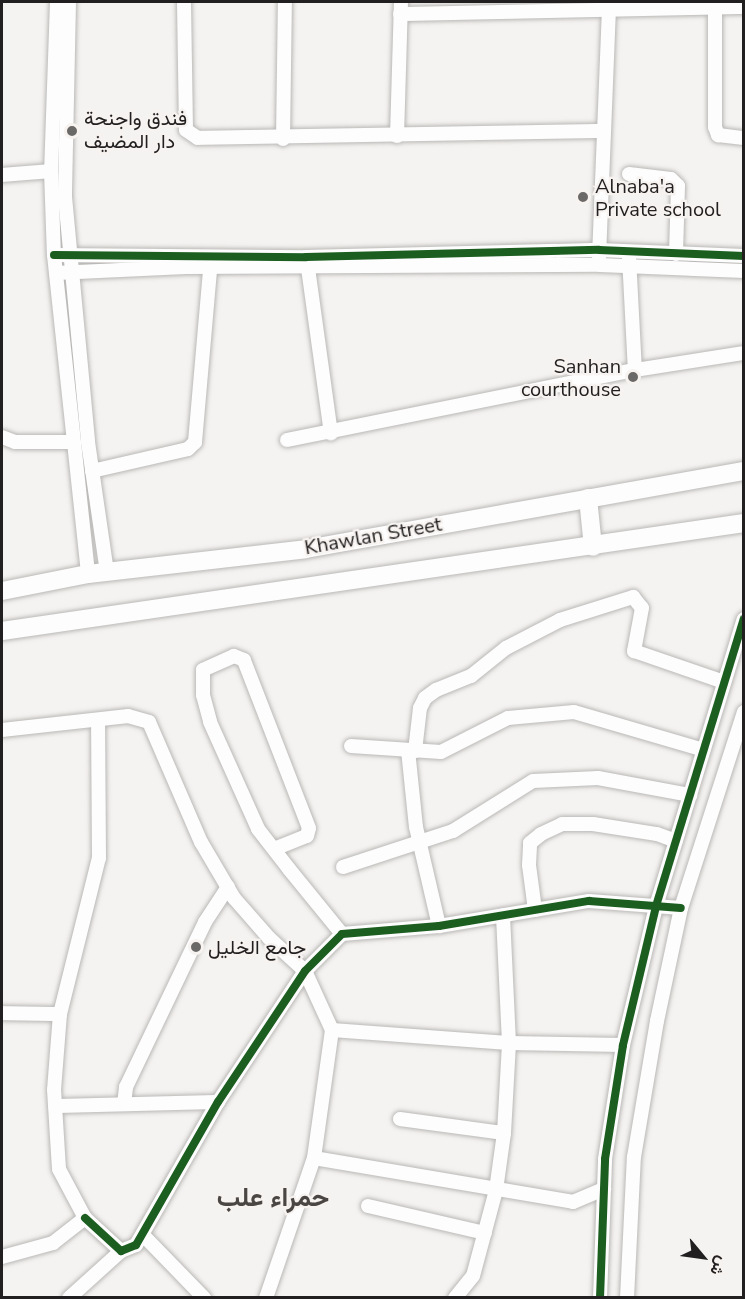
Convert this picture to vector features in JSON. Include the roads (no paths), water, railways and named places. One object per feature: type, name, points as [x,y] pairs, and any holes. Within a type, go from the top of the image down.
[{"type":"main road","name":"Khawlan Street","points":[[2,591],[88,574],[306,549],[744,471]]},
{"type":"main road","points":[[588,498],[592,547]]},
{"type":"main road","name":"Khawlan Street","points":[[2,631],[592,547],[744,523]]},
{"type":"street","points":[[57,2],[51,171],[54,255],[88,574]]},
{"type":"street","points":[[69,2],[64,180],[69,254],[92,471],[107,572]]},
{"type":"street","points":[[184,2],[186,130],[190,135],[283,139],[604,131]]},
{"type":"street","points":[[283,139],[285,2]]},
{"type":"street","points":[[397,136],[401,8],[744,7]]},
{"type":"street","points":[[715,8],[715,127],[718,135],[744,138]]},
{"type":"street","points":[[600,265],[609,9]]},
{"type":"street","points":[[2,175],[51,171]]},
{"type":"street","points":[[629,174],[671,179],[678,186],[676,254]]},
{"type":"street","points":[[54,255],[306,257],[599,250],[629,259],[744,271]]},
{"type":"street","points":[[56,273],[71,270],[600,265],[676,254],[744,256]]},
{"type":"street","points":[[629,259],[635,370]]},
{"type":"street","points":[[308,268],[331,433]]},
{"type":"street","points":[[92,471],[188,449],[195,442],[210,269]]},
{"type":"street","points":[[287,440],[331,433],[635,370],[744,353]]},
{"type":"street","points":[[2,437],[15,442],[73,442]]},
{"type":"street","points":[[439,926],[419,845],[412,750],[424,698],[436,690],[471,676],[506,648],[551,624],[633,597],[640,601],[642,608],[634,651],[724,682]]},
{"type":"street","points":[[600,1298],[604,1189],[623,1045],[656,906],[744,619]]},
{"type":"street","points":[[274,849],[307,836],[309,828],[244,660],[234,656],[203,670],[203,695],[236,780],[258,829],[274,849],[342,934]]},
{"type":"street","points":[[351,746],[441,753],[508,718],[574,712],[704,750]]},
{"type":"street","points":[[627,1298],[634,1157],[681,908],[744,712]]},
{"type":"street","points":[[2,730],[138,716],[149,722],[201,842],[228,887],[268,938],[306,971],[332,1030],[314,1158],[266,1298]]},
{"type":"street","points":[[98,720],[99,858],[60,1014],[55,1106],[59,1168],[85,1218],[121,1251]]},
{"type":"street","points":[[343,867],[419,845],[474,820],[533,781],[598,778],[690,795]]},
{"type":"street","points":[[535,910],[529,865],[530,843],[541,834],[562,824],[593,824],[657,834],[676,841]]},
{"type":"street","points":[[124,1104],[126,1087],[205,922],[228,887]]},
{"type":"street","points":[[69,1298],[121,1251],[136,1245],[218,1102],[306,971],[342,934],[439,926],[589,901],[681,908]]},
{"type":"street","points":[[455,1298],[473,1276],[496,1190],[504,1132],[509,1043],[503,915]]},
{"type":"street","points":[[2,1013],[60,1014]]},
{"type":"street","points":[[332,1030],[509,1043],[623,1045]]},
{"type":"street","points":[[55,1106],[218,1102]]},
{"type":"street","points":[[400,1119],[504,1132]]},
{"type":"street","points":[[314,1158],[573,1202],[604,1189]]},
{"type":"street","points":[[368,1206],[485,1233]]},
{"type":"street","points":[[2,1257],[53,1243],[85,1218]]},
{"type":"street","points":[[143,1235],[204,1298]]},
{"type":"place","name":"فندق واجنحة دار المضيف","points":[[72,131]]},
{"type":"place","name":"Alnaba'a Private school","points":[[583,197]]},
{"type":"place","name":"Sanhan courthouse","points":[[633,377]]},
{"type":"place","name":"جامع الخليل","points":[[196,947]]},
{"type":"district","name":"حمراء علب","points":[[273,1198]]}]
